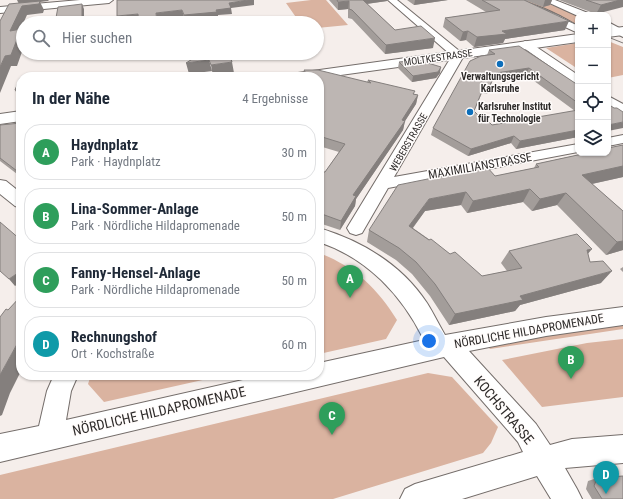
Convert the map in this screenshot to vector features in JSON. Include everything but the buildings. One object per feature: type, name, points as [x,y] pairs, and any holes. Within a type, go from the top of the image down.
[{"type":"main road","name":"MOLTKESTRASSE","points":[[324,73],[525,44],[575,38]]},
{"type":"main road","points":[[0,119],[16,117]]},
{"type":"street","points":[[4,0],[0,9],[108,0]]},
{"type":"street","points":[[392,0],[457,54]]},
{"type":"street","points":[[511,0],[556,18],[575,28]]},
{"type":"street","points":[[547,0],[577,12]]},
{"type":"street","points":[[525,44],[575,78]]},
{"type":"street","name":"WEBERSTRASSE","points":[[352,236],[456,59],[457,54]]},
{"type":"street","points":[[611,102],[623,110]]},
{"type":"street","points":[[611,141],[623,139]]},
{"type":"street","name":"MAXIMILIANSTRASSE","points":[[383,184],[575,149]]},
{"type":"street","points":[[0,185],[16,198]]},
{"type":"street","name":"KOCHSTRASSE","points":[[324,236],[352,236],[363,254],[392,277],[419,309],[444,346],[527,433],[567,499]]},
{"type":"street","name":"NÖRDLICHE HILDAPROMENADE","points":[[324,374],[444,346],[578,321],[623,316]]},
{"type":"street","points":[[50,436],[59,392],[64,380]]},
{"type":"street","name":"NÖRDLICHE HILDAPROMENADE","points":[[0,448],[296,380]]},
{"type":"street","points":[[415,499],[543,460],[572,453],[623,449]]},
{"type":"shaded area","points":[[326,0],[348,25],[324,27],[324,16],[295,16],[286,3]]},
{"type":"shaded area","points":[[514,0],[544,0],[542,1],[575,15],[575,27]]},
{"type":"shaded area","points":[[611,42],[623,47],[623,75],[611,77]]},
{"type":"shaded area","points":[[575,43],[575,67],[546,48]]},
{"type":"shaded area","points":[[324,255],[332,258],[354,272],[382,298],[397,320],[386,339],[324,353]]},
{"type":"shaded area","points":[[623,323],[623,329],[490,349],[486,345]]},
{"type":"shaded area","points":[[623,339],[623,397],[542,407],[502,360],[587,343]]},
{"type":"shaded area","points":[[428,373],[452,377],[498,427],[491,443],[483,453],[333,499],[0,499],[0,475]]},
{"type":"shaded area","points":[[89,380],[203,380],[104,402],[88,384]]},
{"type":"tram line","points":[[522,0],[561,16]]},
{"type":"tram line","points":[[556,16],[575,24]]},
{"type":"tram line","points":[[611,38],[623,43]]},
{"type":"place","name":"Verwaltungsgericht Karlsruhe","points":[[500,64]]},
{"type":"place","name":"Karlsruher Institut für Technologie","points":[[470,112]]},
{"type":"place","name":"Haydnplatz","points":[[350,298]]},
{"type":"place","name":"Lina-Sommer-Anlage","points":[[571,379]]},
{"type":"place","name":"Fanny-Hensel-Anlage","points":[[332,435]]},
{"type":"place","name":"Rechnungshof","points":[[606,494]]}]
